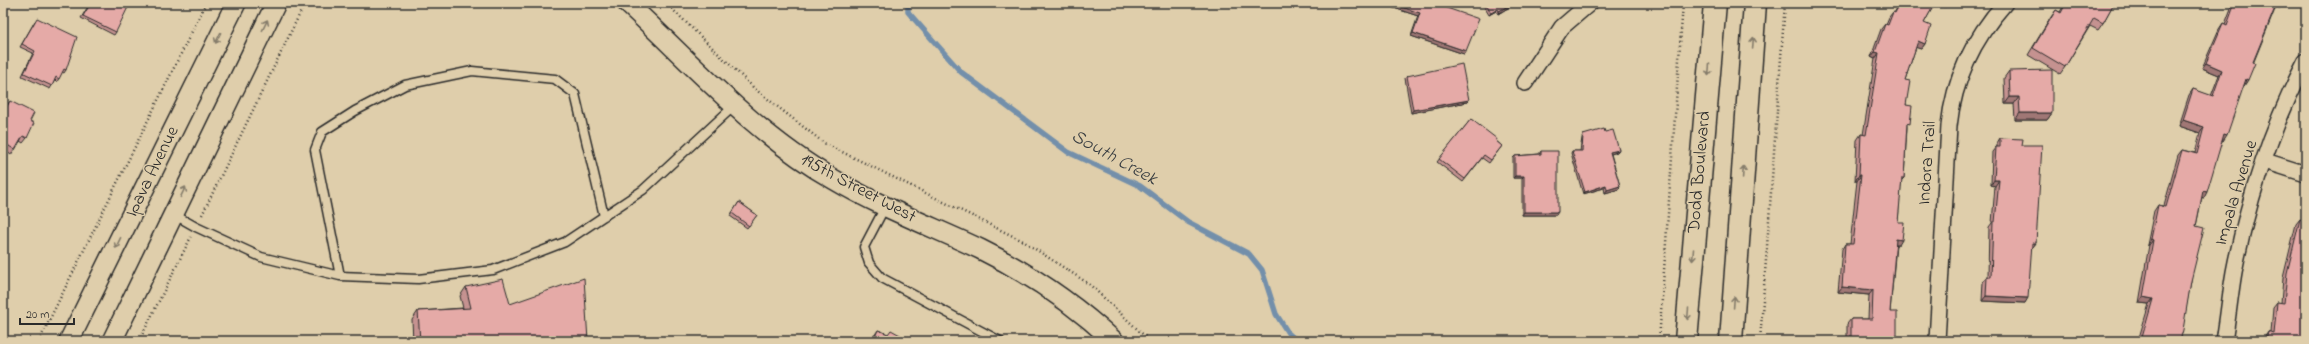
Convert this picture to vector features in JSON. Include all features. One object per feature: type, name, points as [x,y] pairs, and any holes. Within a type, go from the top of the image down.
[{"type":"main road","name":"Dodd Boulevard","points":[[1686,341],[1715,3]]},
{"type":"main road","points":[[1732,341],[1755,3]]},
{"type":"street","name":"Ipava Avenue","points":[[69,341],[236,3]]},
{"type":"street","name":"Ipava Avenue","points":[[112,341],[276,3]]},
{"type":"street","name":"195th Street West","points":[[627,3],[734,106],[798,158],[833,180],[1004,262],[1056,293],[1084,313],[1105,338]]},
{"type":"street","points":[[1525,83],[1562,27],[1590,3]]},
{"type":"street","name":"Indora Trail","points":[[1937,341],[1949,126],[1953,99],[1960,74],[1970,52],[1986,26],[2005,3]]},
{"type":"street","name":"Impala Avenue","points":[[2224,341],[2240,244],[2265,161],[2288,98],[2306,61]]},
{"type":"street","points":[[2265,161],[2306,174]]},
{"type":"lane","points":[[340,276],[315,150],[322,132],[355,111],[405,85],[472,71],[555,80],[575,94],[604,216]]},
{"type":"lane","points":[[173,214],[196,227],[261,257],[340,276],[418,279],[493,270],[565,242],[643,190],[734,106]]},
{"type":"lane","points":[[886,206],[864,247],[869,263],[882,278],[1000,341]]},
{"type":"path","points":[[39,341],[206,3]]},
{"type":"path","points":[[140,341],[306,3]]},
{"type":"path","points":[[666,3],[755,89],[824,143],[1023,241],[1089,284],[1150,341]]},
{"type":"path","points":[[1659,341],[1683,3]]},
{"type":"path","points":[[1760,341],[1785,3]]},
{"type":"building","points":[[91,3],[130,3],[116,32],[83,16]]},
{"type":"building","points":[[1393,3],[1432,3],[1479,19],[1466,51],[1413,33],[1420,13]]},
{"type":"building","points":[[1486,3],[1513,3],[1499,11],[1498,9],[1491,13]]},
{"type":"building","points":[[1900,3],[1935,3],[1924,23],[1931,26],[1925,44],[1918,41],[1905,80],[1910,81],[1906,105],[1912,106],[1910,124],[1907,123],[1904,178],[1902,178],[1898,222],[1904,222],[1902,240],[1896,239],[1890,312],[1897,312],[1897,337],[1901,337],[1901,341],[1851,341],[1851,319],[1872,319],[1873,290],[1842,287],[1845,244],[1853,244],[1861,175],[1859,175],[1861,134],[1866,135],[1879,53],[1875,52],[1885,24],[1888,25],[1893,12],[1895,13]]},
{"type":"building","points":[[2066,3],[2114,3],[2103,23],[2094,18],[2065,67],[2033,48],[2056,10],[2061,13]]},
{"type":"building","points":[[2235,3],[2277,3],[2253,62],[2255,63],[2248,80],[2246,79],[2227,135],[2224,134],[2207,192],[2203,191],[2196,226],[2204,228],[2191,281],[2180,341],[2141,341],[2153,299],[2143,297],[2153,240],[2151,239],[2158,205],[2166,207],[2182,150],[2197,154],[2204,127],[2183,120],[2193,89],[2213,96],[2222,70],[2206,63],[2223,23],[2227,25]]},
{"type":"building","points":[[37,18],[77,37],[66,70],[64,69],[59,79],[56,77],[52,86],[24,73],[35,51],[22,44]]},
{"type":"building","points":[[1462,64],[1469,100],[1413,110],[1407,76]]},
{"type":"building","points":[[2052,70],[2052,113],[2020,113],[2019,97],[2010,97],[2009,71]]},
{"type":"building","points":[[10,101],[34,113],[30,121],[34,123],[27,138],[23,136],[15,150],[3,142],[3,106],[6,108]]},
{"type":"building","points":[[1471,119],[1497,139],[1496,141],[1502,146],[1491,160],[1484,155],[1465,179],[1439,159]]},
{"type":"building","points":[[1604,129],[1605,132],[1613,130],[1619,150],[1610,152],[1620,186],[1607,190],[1606,185],[1585,192],[1572,151],[1582,151],[1583,135]]},
{"type":"building","points":[[2000,138],[2023,139],[2022,145],[2042,145],[2036,243],[2032,243],[2028,298],[1986,296],[1987,277],[1991,277],[1993,222],[1995,222],[1999,180],[1994,180],[1996,147],[2000,147]]},
{"type":"building","points":[[1541,151],[1558,151],[1558,212],[1524,212],[1524,176],[1515,176],[1515,156],[1541,154]]},
{"type":"building","points":[[739,202],[757,215],[749,226],[732,213]]},
{"type":"building","points":[[2300,219],[2306,221],[2306,327],[2303,341],[2266,341],[2268,332],[2274,334],[2277,302],[2284,303],[2287,273]]},
{"type":"building","points":[[584,278],[588,341],[420,341],[418,311],[471,308],[466,287],[503,279],[510,304]]},
{"type":"building","points":[[878,330],[888,334],[891,330],[911,341],[866,341],[868,337],[874,339]]},
{"type":"waterway","name":"South Creek","points":[[908,3],[908,12],[961,72],[1068,152],[1140,186],[1188,222],[1249,254],[1262,270],[1276,314],[1288,333],[1297,341]]}]
